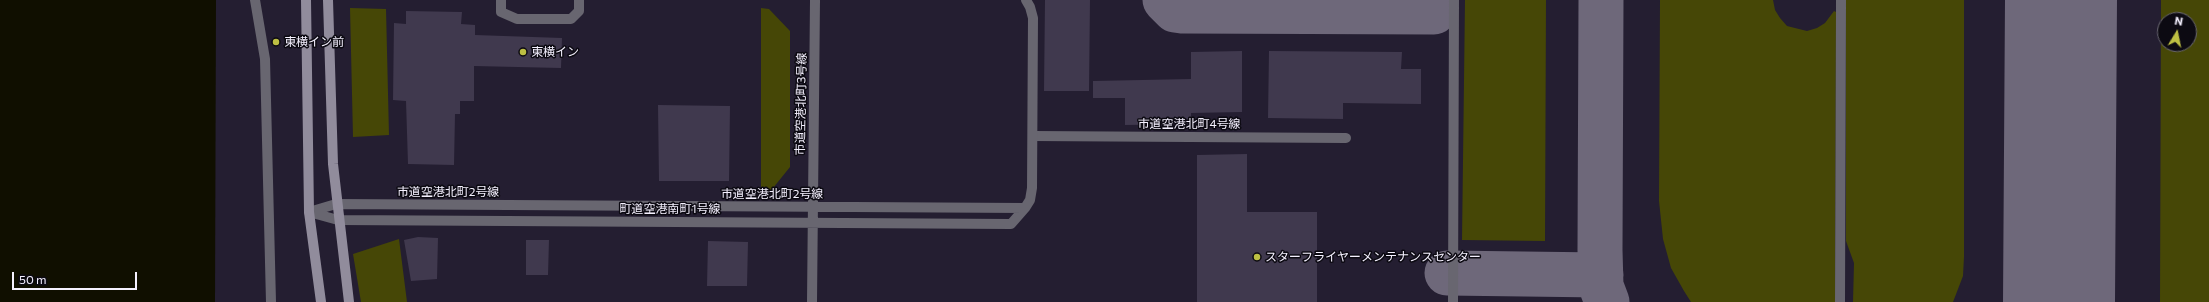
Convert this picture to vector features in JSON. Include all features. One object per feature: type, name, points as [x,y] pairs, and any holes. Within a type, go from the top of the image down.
[{"type":"main road","points":[[306,0],[309,212],[321,302]]},
{"type":"main road","points":[[328,0],[333,164],[336,204],[349,302]]},
{"type":"street","points":[[255,0],[265,59],[271,302]]},
{"type":"street","points":[[501,0],[501,12],[516,19],[571,19],[579,11],[579,0]]},
{"type":"street","name":"市道空港北町3号線","points":[[812,302],[815,0]]},
{"type":"street","points":[[1025,208],[1030,200],[1032,188],[1033,136],[1033,18],[1026,0]]},
{"type":"street","points":[[1453,302],[1454,0]]},
{"type":"street","points":[[1840,302],[1841,0]]},
{"type":"street","name":"市道空港北町4号線","points":[[1033,136],[1346,138]]},
{"type":"street","name":"市道空港北町2号線","points":[[309,212],[336,204],[813,208],[1025,208]]},
{"type":"street","name":"町道空港南町1号線","points":[[309,212],[338,220],[1011,224],[1025,208]]},
{"type":"shaded area","points":[[0,0],[216,0],[215,302],[0,302]]},
{"type":"shaded area","points":[[1465,0],[1546,0],[1545,241],[1462,240]]},
{"type":"shaded area","points":[[1660,0],[1773,0],[1775,10],[1787,26],[1807,31],[1817,28],[1825,23],[1834,11],[1836,12],[1835,302],[1691,302],[1684,291],[1671,268],[1663,239],[1659,201]]},
{"type":"shaded area","points":[[1846,0],[1964,0],[1964,257],[1963,276],[1953,302],[1853,302],[1854,263],[1846,241]]},
{"type":"shaded area","points":[[2161,0],[2209,0],[2209,302],[2160,302],[2161,52],[2197,52],[2197,12],[2161,12]]},
{"type":"shaded area","points":[[350,8],[386,9],[389,135],[353,137]]},
{"type":"shaded area","points":[[761,8],[769,9],[790,31],[790,167],[769,193],[761,193]]},
{"type":"shaded area","points":[[399,239],[407,302],[361,302],[353,254]]},
{"type":"building","points":[[1045,0],[1090,0],[1089,91],[1044,91]]},
{"type":"building","points":[[406,11],[462,12],[461,24],[475,25],[475,35],[562,38],[561,68],[474,66],[474,101],[460,101],[460,114],[455,114],[454,165],[408,164],[406,101],[393,100],[394,23],[406,24]]},
{"type":"building","points":[[1242,51],[1242,112],[1191,113],[1191,124],[1125,125],[1125,98],[1093,98],[1093,81],[1191,79],[1191,52]]},
{"type":"building","points":[[1269,51],[1402,52],[1401,69],[1421,69],[1421,104],[1343,103],[1343,119],[1268,118]]},
{"type":"building","points":[[658,105],[730,106],[729,181],[659,181]]},
{"type":"building","name":"スターフライヤーメンテナンスセンター","points":[[1247,154],[1247,212],[1317,212],[1317,302],[1197,302],[1197,155]]},
{"type":"building","points":[[418,237],[438,238],[437,279],[411,281],[404,240]]},
{"type":"building","points":[[526,240],[549,240],[548,275],[526,275]]},
{"type":"building","points":[[708,241],[748,242],[747,286],[707,286]]},
{"type":"taxiway","points":[[1165,0],[1175,10],[1182,11],[1434,12]]},
{"type":"taxiway","points":[[1601,0],[1600,250],[1601,286],[1607,302]]},
{"type":"taxiway","points":[[1447,273],[1601,275]]},
{"type":"taxiway","points":[[2054,302],[2060,281]]},
{"type":"runway","points":[[2059,302],[2061,0]]},
{"type":"place","name":"東横イン前","points":[[276,42]]},
{"type":"place","name":"東横イン","points":[[523,52]]},
{"type":"place","name":"スターフライヤーメンテナンスセンター","points":[[1257,257]]}]
